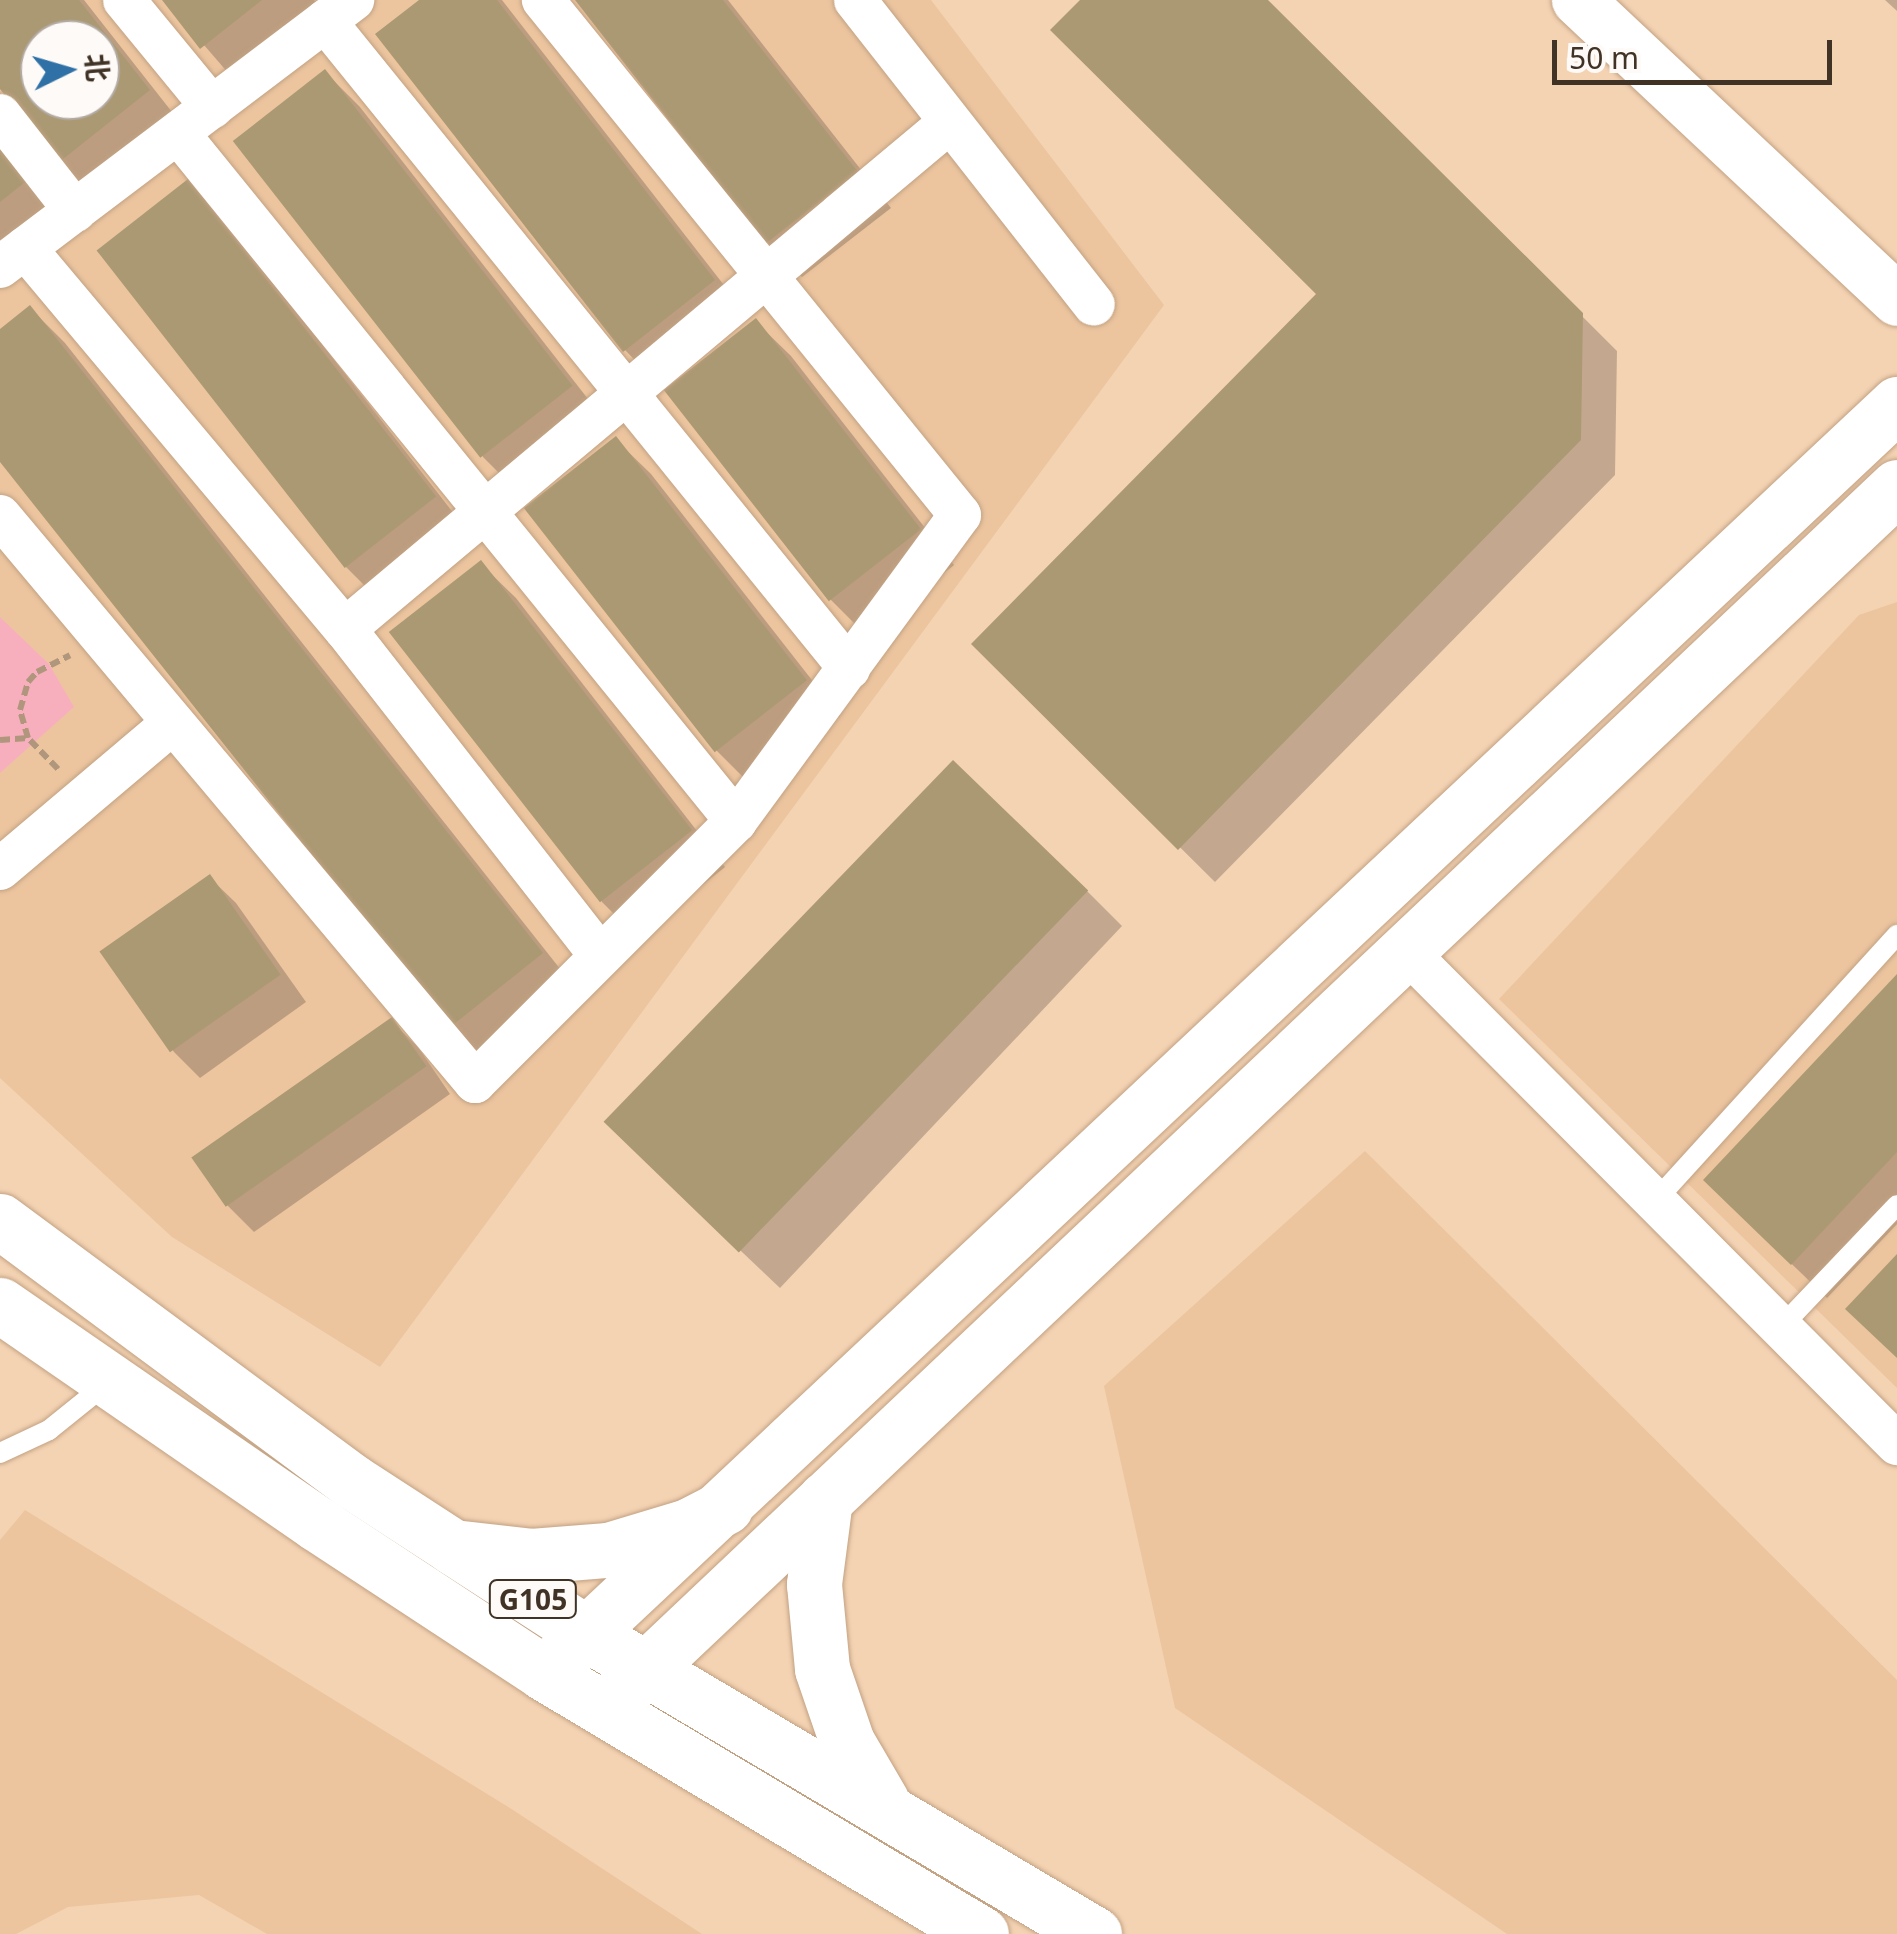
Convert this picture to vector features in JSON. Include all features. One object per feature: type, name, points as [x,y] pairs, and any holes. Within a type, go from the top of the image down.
[{"type":"main road","points":[[544,1673],[589,1635],[1897,404]]},
{"type":"main road","points":[[605,1708],[1897,487]]},
{"type":"main road","name":"G105","points":[[0,1222],[353,1482],[589,1635],[1094,1934]]},
{"type":"main road","name":"G105","points":[[0,1305],[544,1673],[981,1934]]},
{"type":"main road","points":[[826,1499],[814,1584],[822,1669],[847,1742],[887,1808]]},
{"type":"main road","points":[[453,1547],[530,1556],[589,1552],[649,1540],[725,1507]]},
{"type":"street","points":[[124,0],[212,107]]},
{"type":"street","points":[[0,516],[475,1082],[736,821],[960,515],[543,0]]},
{"type":"street","points":[[855,0],[1094,305]]},
{"type":"street","points":[[1578,0],[1897,300]]},
{"type":"street","points":[[599,954],[345,630],[12,258],[339,11],[624,396],[849,668]]},
{"type":"street","points":[[0,115],[75,211]]},
{"type":"street","points":[[345,630],[950,122]]},
{"type":"street","points":[[178,133],[736,821]]},
{"type":"street","points":[[0,869],[174,723]]},
{"type":"street","points":[[1406,951],[1897,1444]]},
{"type":"lane","points":[[1655,1201],[1897,936]]},
{"type":"lane","points":[[1781,1327],[1897,1205]]},
{"type":"lane","points":[[0,1453],[49,1430],[109,1382]]},
{"type":"path","points":[[0,740],[28,738],[20,710],[28,682],[37,672],[102,637]]},
{"type":"shaded area","points":[[0,0],[931,0],[1164,305],[380,1367],[172,1237],[0,1078]]},
{"type":"shaded area","points":[[1897,602],[1897,1388],[1499,999],[1859,615]]},
{"type":"shaded area","points":[[0,617],[49,664],[74,707],[0,773]]},
{"type":"shaded area","points":[[1365,1151],[1897,1680],[1897,1934],[1507,1934],[1175,1708],[1104,1386]]},
{"type":"shaded area","points":[[25,1510],[510,1808],[702,1934],[267,1934],[199,1895],[68,1907],[16,1934],[0,1934],[0,1540]]},
{"type":"building","points":[[0,0],[79,0],[95,20],[20,20],[20,115],[0,89]]},
{"type":"building","points":[[162,0],[262,0],[200,49]]},
{"type":"building","points":[[419,0],[497,0],[715,280],[623,352],[375,34]]},
{"type":"building","points":[[575,0],[723,0],[858,172],[765,244]]},
{"type":"building","points":[[1080,0],[1268,0],[1583,313],[1581,440],[1178,850],[971,644],[1316,294],[1050,30]]},
{"type":"building","points":[[120,52],[150,90],[120,114]]},
{"type":"building","points":[[325,69],[572,386],[480,458],[233,141]]},
{"type":"building","points":[[24,120],[112,120],[58,163]]},
{"type":"building","points":[[0,132],[34,175],[0,202]]},
{"type":"building","points":[[188,179],[436,497],[345,568],[97,250]]},
{"type":"building","points":[[30,305],[543,953],[449,1028],[0,462],[0,329]]},
{"type":"building","points":[[756,318],[921,529],[829,601],[664,390]]},
{"type":"building","points":[[616,436],[807,680],[715,752],[524,508]]},
{"type":"building","points":[[481,560],[692,830],[600,902],[389,632]]},
{"type":"building","points":[[953,760],[1088,891],[739,1252],[604,1122]]},
{"type":"building","points":[[210,874],[281,975],[170,1052],[99,951]]},
{"type":"building","points":[[1897,974],[1897,1152],[1791,1265],[1703,1180]]},
{"type":"building","points":[[392,1017],[426,1066],[226,1207],[191,1158]]},
{"type":"building","points":[[1897,1254],[1897,1358],[1845,1309]]}]
